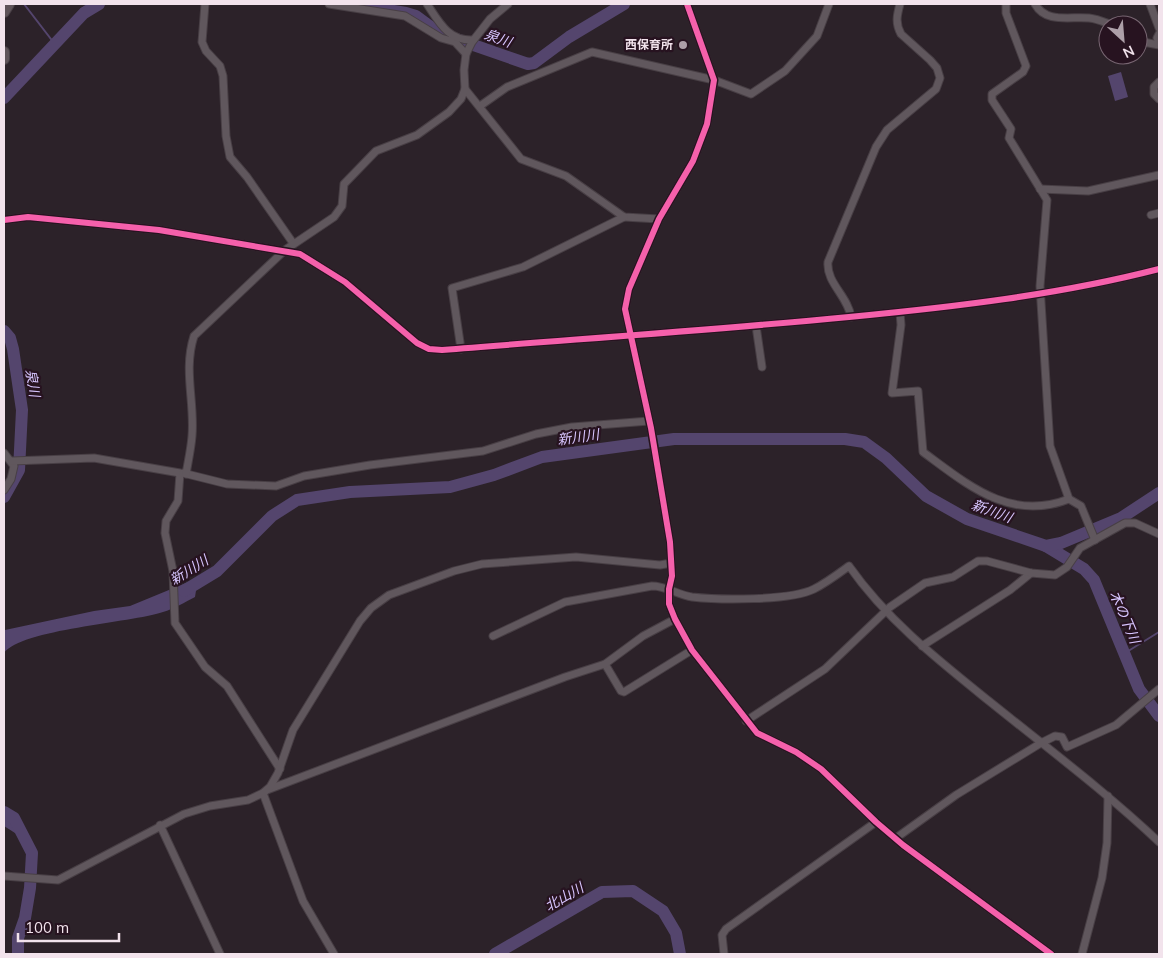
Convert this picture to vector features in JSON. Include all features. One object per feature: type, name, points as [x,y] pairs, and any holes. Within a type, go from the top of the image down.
[{"type":"main road","points":[[4,12],[8,4]]},
{"type":"main road","points":[[4,52],[4,59]]},
{"type":"street","points":[[204,4],[202,42],[206,51],[220,66],[223,76],[226,136],[230,157],[247,177],[293,243]]},
{"type":"street","points":[[329,4],[405,16],[441,38],[470,46]]},
{"type":"street","points":[[428,4],[446,32],[467,40],[470,46]]},
{"type":"street","points":[[280,769],[226,686],[205,667],[185,641],[175,618],[172,583],[173,571],[165,533],[166,521],[178,501],[192,435],[188,367],[189,352],[194,336],[285,250],[334,217],[342,206],[344,184],[376,152],[417,135],[449,112],[461,99],[465,89],[464,70],[470,46],[490,19],[508,4]]},
{"type":"street","points":[[687,4],[714,80],[707,124],[693,161],[659,219],[625,301],[630,335],[656,458],[671,563],[672,576],[668,589],[669,604],[692,650],[757,733],[796,752],[830,775],[876,822],[1051,954]]},
{"type":"street","points":[[480,106],[507,87],[592,52],[714,80],[751,94],[785,71],[817,36],[829,4]]},
{"type":"street","points":[[851,317],[847,302],[830,278],[828,262],[876,147],[886,130],[936,89],[940,78],[937,68],[897,28],[896,19],[900,4]]},
{"type":"street","points":[[1006,4],[1006,13],[1026,66],[1023,72],[992,94],[992,100],[1011,129],[1010,138],[1047,200],[1040,293],[1048,434],[1069,499],[1081,506],[1094,538]]},
{"type":"street","points":[[1035,4],[1037,8],[1050,16],[1068,19],[1086,17],[1098,19]]},
{"type":"street","points":[[1150,4],[1159,28]]},
{"type":"street","points":[[1159,34],[1157,38],[1159,43]]},
{"type":"street","points":[[1159,82],[1154,87],[1154,94],[1159,98]]},
{"type":"street","points":[[465,89],[521,159],[566,176],[624,216],[659,219]]},
{"type":"street","points":[[1040,189],[1088,191],[1159,175]]},
{"type":"street","points":[[1151,215],[1159,214]]},
{"type":"street","points":[[461,349],[452,288],[523,267],[624,216]]},
{"type":"street","points":[[4,220],[28,218],[159,230],[300,254],[345,282],[417,343],[429,349],[461,349],[756,326],[900,312],[1040,293],[1159,269]]},
{"type":"street","points":[[900,312],[901,325],[892,393],[918,391],[923,452],[969,486],[993,499],[1024,506],[1046,506],[1069,499]]},
{"type":"street","points":[[756,326],[762,367]]},
{"type":"street","points":[[4,453],[17,460],[94,458],[227,484],[276,486],[304,476],[370,465],[483,451],[536,434],[572,427],[650,424]]},
{"type":"street","points":[[4,490],[11,479],[17,460]]},
{"type":"street","points":[[746,721],[825,669],[885,612],[925,583],[953,577],[978,561],[987,561],[1031,573],[1055,574],[1067,567],[1080,548],[1094,538],[1125,523],[1135,523],[1159,534]]},
{"type":"street","points":[[265,791],[280,769],[293,730],[360,621],[371,608],[389,595],[454,571],[482,564],[576,557],[660,565],[671,563]]},
{"type":"street","points":[[493,636],[565,602],[652,586],[689,596],[715,599],[799,594],[813,590],[849,566],[866,592],[922,646],[1108,796],[1159,842]]},
{"type":"street","points":[[922,646],[1010,590],[1031,573]]},
{"type":"street","points":[[4,876],[58,880],[160,825],[198,809],[248,800],[265,791],[565,677],[606,664],[643,636],[675,619]]},
{"type":"street","points":[[606,664],[621,691],[624,692],[692,650]]},
{"type":"street","points":[[896,838],[956,795],[1054,736],[1062,737],[1067,747],[1107,730],[1159,689]]},
{"type":"street","points":[[265,791],[303,901],[334,954]]},
{"type":"street","points":[[1082,954],[1102,878],[1107,844],[1108,796]]},
{"type":"street","points":[[724,954],[722,935],[726,929],[876,822]]},
{"type":"street","points":[[160,825],[220,954]]},
{"type":"shaded area","points":[[1121,72],[1128,97],[1115,101],[1108,76]]},
{"type":"shaded area","points":[[198,578],[195,597],[167,611],[54,632],[15,645],[4,653],[5,630],[94,611],[130,606]]},
{"type":"shaded area","points":[[4,806],[20,817],[15,833],[4,826]]},
{"type":"waterway","points":[[24,4],[54,43]]},
{"type":"waterway","name":"泉川","points":[[4,98],[84,13],[99,4]]},
{"type":"waterway","name":"泉川","points":[[351,4],[416,16],[439,33],[528,64],[534,63],[569,37],[624,4]]},
{"type":"waterway","name":"泉川","points":[[4,331],[10,338],[13,349],[22,410],[19,470],[4,497]]},
{"type":"waterway","name":"新川川","points":[[184,591],[217,571],[272,516],[297,500],[350,492],[450,487],[494,475],[542,457],[674,439],[845,439],[864,442],[886,458],[926,496],[967,519],[1046,546],[1061,543],[1121,518],[1159,493]]},
{"type":"waterway","name":"木の下川","points":[[1046,546],[1084,569],[1094,580],[1139,689],[1159,716]]},
{"type":"waterway","points":[[1125,653],[1159,632]]},
{"type":"waterway","name":"北山川","points":[[4,812],[14,818],[32,853],[30,888],[25,918],[18,938],[18,954]]},
{"type":"waterway","name":"北山川","points":[[495,954],[602,892],[633,891],[663,911],[676,933],[680,954]]},
{"type":"cycle path","points":[[687,4],[714,80],[707,124],[693,161],[659,219],[629,289],[625,309],[651,428],[670,542],[672,576],[669,589],[669,604],[692,650],[757,733],[796,752],[821,769],[903,845],[1051,954]]},
{"type":"cycle path","points":[[4,220],[28,217],[159,230],[300,254],[345,282],[417,343],[429,349],[442,350],[748,326],[927,309],[1044,293],[1159,269]]},
{"type":"place","name":"西保育所","points":[[683,45]]}]
